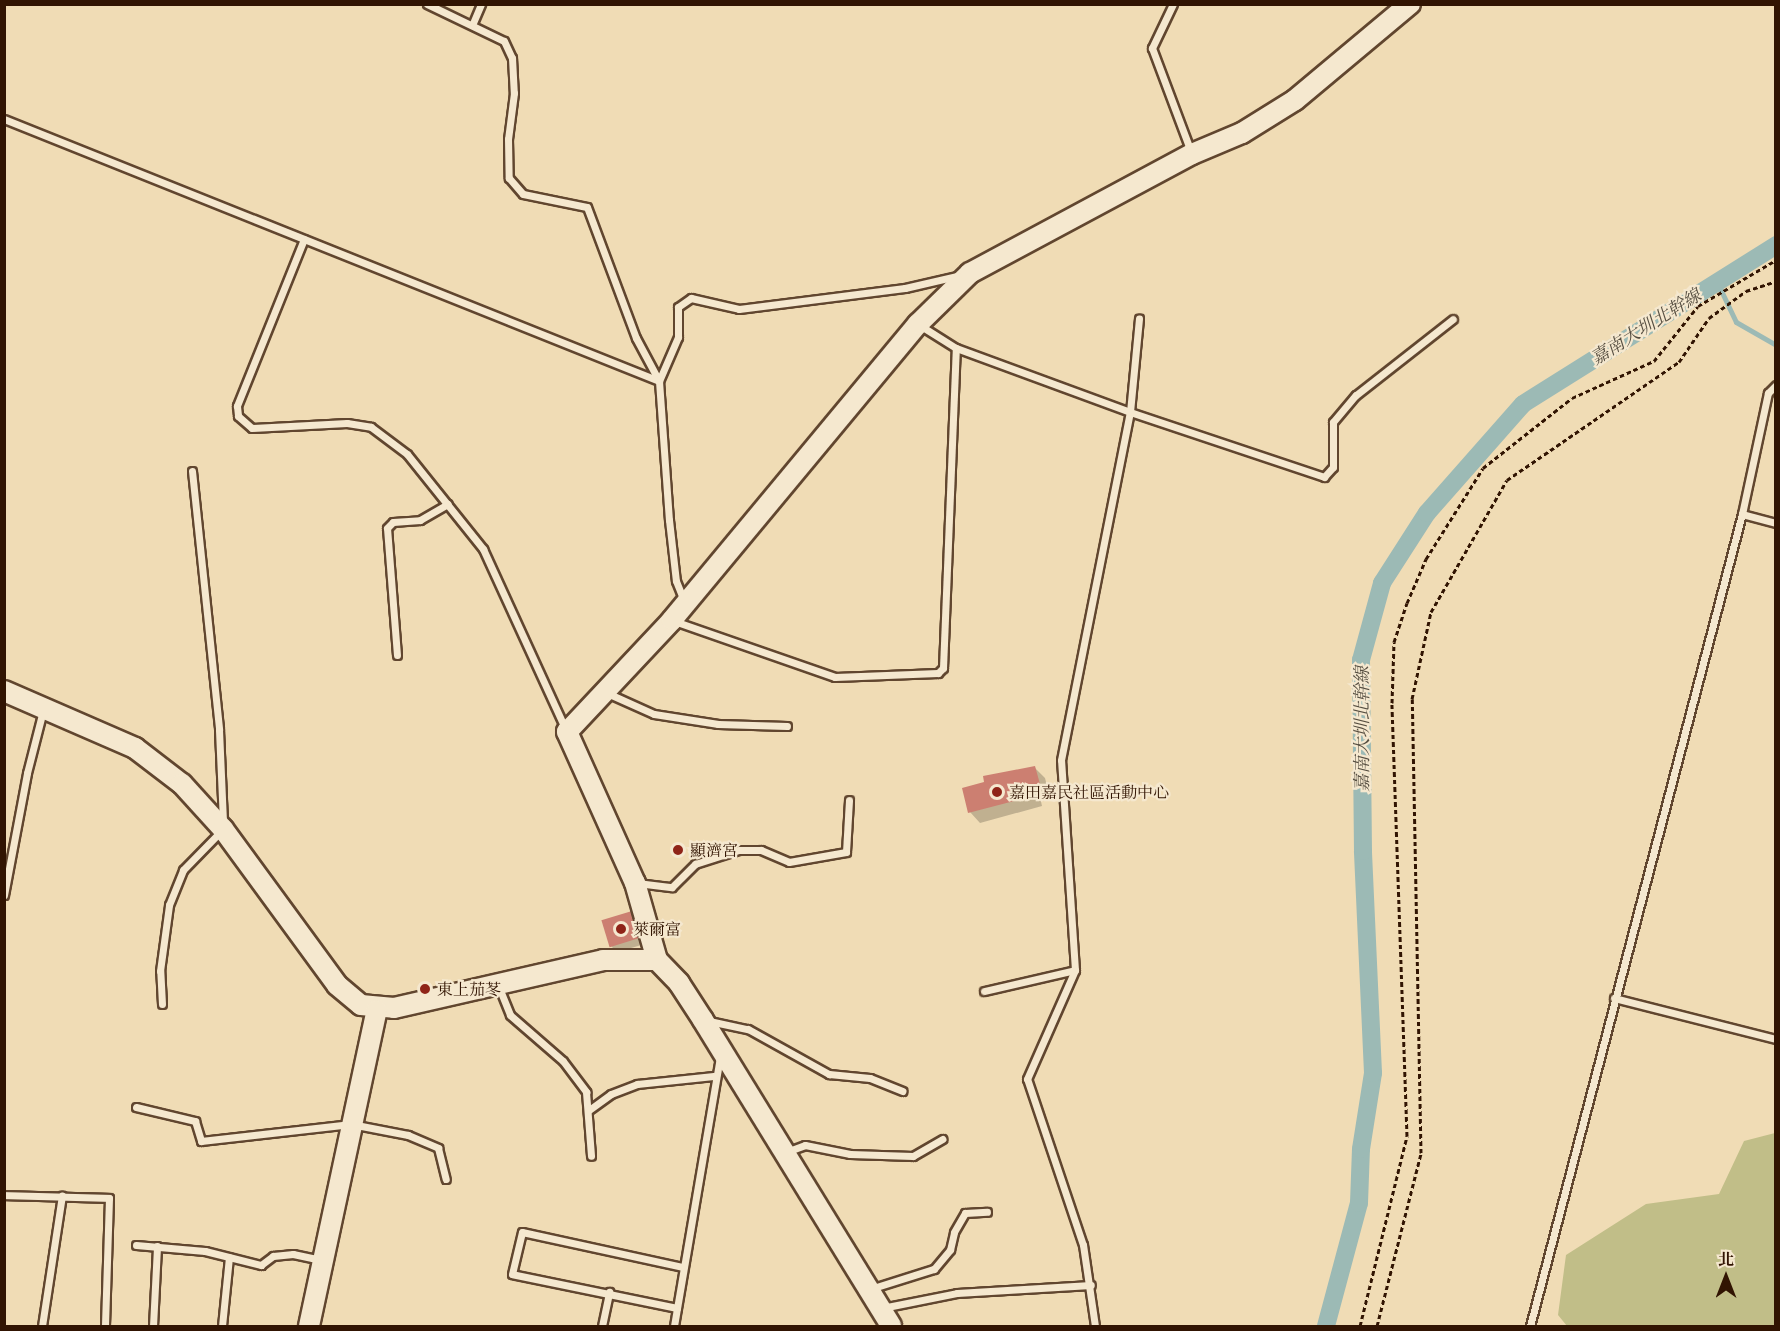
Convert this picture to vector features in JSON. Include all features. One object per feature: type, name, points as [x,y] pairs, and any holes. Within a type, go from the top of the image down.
[{"type":"street","points":[[891,1326],[703,1020],[679,983],[657,960],[635,883],[567,732],[607,693],[686,604],[918,324],[970,273],[1192,154],[1242,133],[1295,100],[1410,4]]},
{"type":"street","points":[[4,691],[44,707],[154,761],[189,791],[223,829],[337,985],[361,1005],[376,1010],[498,985],[603,960],[657,960]]},
{"type":"street","points":[[309,1326],[376,1010]]},
{"type":"lane","points":[[427,4],[473,23],[504,41],[512,58],[514,93],[508,139],[509,177],[523,195],[587,207],[636,338],[659,381],[676,581],[686,604]]},
{"type":"lane","points":[[473,23],[481,4]]},
{"type":"lane","points":[[1173,4],[1152,48],[1192,154]]},
{"type":"lane","points":[[4,119],[659,381]]},
{"type":"lane","points":[[304,239],[237,406],[238,417],[252,428],[347,423],[372,428],[407,454],[483,549],[567,732]]},
{"type":"lane","points":[[659,381],[678,337],[678,307],[691,298],[739,309],[905,288],[970,273]]},
{"type":"lane","points":[[1095,1326],[1091,1285],[1083,1245],[1028,1079],[1075,970],[1061,760],[1130,412],[1139,318]]},
{"type":"lane","points":[[918,324],[956,348],[1130,412],[1324,477],[1333,467],[1333,422],[1356,394],[1453,319]]},
{"type":"lane","points":[[672,620],[835,677],[938,673],[943,668],[956,348]]},
{"type":"lane","points":[[1530,1326],[1742,514],[1768,393],[1776,386]]},
{"type":"lane","points":[[162,1004],[159,971],[169,905],[183,870],[223,829],[219,730],[192,471]]},
{"type":"lane","points":[[397,655],[387,528],[393,522],[420,520],[448,504]]},
{"type":"lane","points":[[1742,514],[1776,523]]},
{"type":"lane","points":[[607,693],[654,714],[718,724],[787,726]]},
{"type":"lane","points":[[4,895],[27,773],[44,707]]},
{"type":"lane","points":[[635,883],[672,887],[695,864],[739,850],[761,849],[789,862],[846,852],[849,800]]},
{"type":"lane","points":[[984,992],[1075,970]]},
{"type":"lane","points":[[498,985],[510,1015],[563,1060],[586,1092],[591,1156]]},
{"type":"lane","points":[[1614,998],[1776,1039]]},
{"type":"lane","points":[[703,1020],[748,1029],[829,1074],[870,1078],[902,1091]]},
{"type":"lane","points":[[674,1326],[714,1076],[722,1052]]},
{"type":"lane","points":[[589,1110],[611,1094],[637,1084],[714,1076]]},
{"type":"lane","points":[[136,1107],[195,1121],[201,1141],[351,1124],[408,1135],[438,1148],[446,1179]]},
{"type":"lane","points":[[784,1154],[805,1145],[850,1154],[913,1156],[942,1139]]},
{"type":"lane","points":[[4,1195],[109,1198],[105,1326]]},
{"type":"lane","points":[[42,1326],[62,1196]]},
{"type":"lane","points":[[868,1290],[934,1269],[950,1250],[954,1232],[965,1213],[987,1212]]},
{"type":"lane","points":[[677,1308],[609,1292],[512,1274],[522,1232],[683,1267]]},
{"type":"lane","points":[[136,1245],[229,1257],[261,1265],[273,1257],[293,1254],[324,1260]]},
{"type":"lane","points":[[153,1326],[157,1246]]},
{"type":"lane","points":[[222,1326],[229,1257]]},
{"type":"lane","points":[[879,1308],[957,1293],[1091,1285]]},
{"type":"lane","points":[[602,1326],[609,1292]]},
{"type":"path","points":[[1360,1326],[1407,1136],[1392,703],[1394,642],[1407,603],[1426,559],[1483,468],[1572,398],[1654,361],[1698,306],[1776,260]]},
{"type":"path","points":[[1377,1326],[1421,1153],[1412,699],[1431,612],[1507,480],[1679,362],[1709,318],[1746,291],[1776,281]]},
{"type":"shaded area","points":[[1775,1133],[1775,1326],[1567,1326],[1558,1315],[1566,1255],[1646,1204],[1719,1194],[1744,1141]]},
{"type":"building","name":"嘉田嘉民社區活動中心","points":[[1035,766],[1040,784],[1030,786],[1033,796],[968,813],[962,788],[984,782],[983,776]]},
{"type":"building","name":"萊爾富","points":[[632,911],[640,938],[610,947],[601,920]]},
{"type":"waterway","name":"嘉南大圳北幹線","points":[[1326,1326],[1359,1203],[1361,1149],[1373,1073],[1363,851],[1361,660],[1382,583],[1427,513],[1523,404],[1776,245]]},
{"type":"waterway","points":[[1717,282],[1736,322],[1776,345]]},
{"type":"place","name":"嘉田嘉民社區活動中心","points":[[997,792]]},
{"type":"place","name":"顯濟宮","points":[[678,850]]},
{"type":"place","name":"萊爾富","points":[[621,929]]},
{"type":"place","name":"東上茄苳","points":[[425,989]]}]
